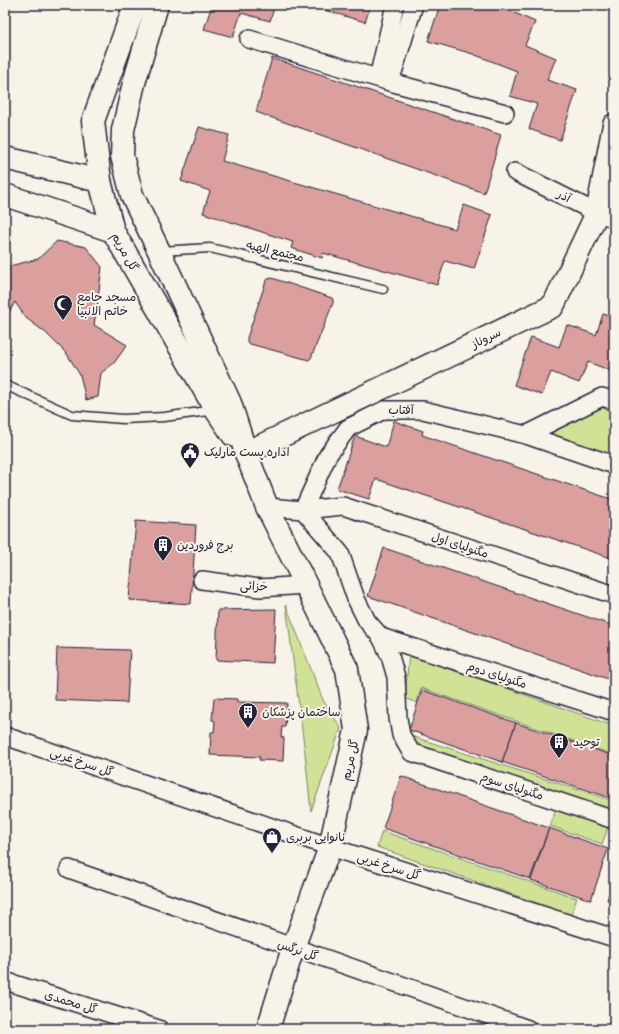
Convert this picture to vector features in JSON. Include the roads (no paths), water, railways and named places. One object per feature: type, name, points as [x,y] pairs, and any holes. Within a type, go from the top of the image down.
[{"type":"street","name":"گل مریم","points":[[135,5],[93,121],[100,181],[113,231],[216,410],[246,453]]},
{"type":"street","name":"گل مریم","points":[[157,5],[134,83],[123,130],[122,156],[132,194],[230,403],[246,453],[268,507],[347,669],[356,730],[330,847],[293,948],[268,1029]]},
{"type":"street","points":[[384,80],[395,5]]},
{"type":"street","points":[[384,80],[414,5]]},
{"type":"street","points":[[250,39],[384,80],[505,113]]},
{"type":"street","name":"سروناز","points":[[246,453],[553,306],[605,215],[614,126]]},
{"type":"street","points":[[5,158],[100,181]]},
{"type":"street","name":"آذر","points":[[515,172],[605,215]]},
{"type":"street","points":[[5,195],[113,231]]},
{"type":"street","points":[[526,435],[602,398],[614,401]]},
{"type":"street","name":"آفتاب","points":[[303,510],[328,455],[348,428],[384,410],[422,410],[526,435],[614,465]]},
{"type":"street","name":"مگنولیای اول","points":[[268,507],[303,510],[342,506],[614,595]]},
{"type":"street","points":[[303,510],[340,553],[356,599],[367,621],[381,637]]},
{"type":"street","name":"خزائی","points":[[202,580],[260,588],[306,584]]},
{"type":"street","name":"مگنولیای دوم","points":[[381,637],[614,712]]},
{"type":"street","name":"مگنولیای سوم","points":[[381,637],[390,656],[396,677],[398,718],[401,736],[411,752],[614,820]]},
{"type":"street","name":"گل سرخ غربی","points":[[5,736],[330,847],[614,938]]},
{"type":"street","name":"گل نرگس","points":[[69,869],[528,1029]]},
{"type":"street","name":"گل محمدی","points":[[5,981],[159,1029]]},
{"type":"lane","name":"مجتمع الهیه","points":[[159,251],[210,248],[383,289]]},
{"type":"lane","points":[[5,385],[72,415],[123,419],[164,417],[216,410]]},
{"type":"place","name":"مسجد جامع خاتم الانبیا","points":[[63,321]]},
{"type":"place","name":"اداره پست مارلیک","points":[[190,469]]},
{"type":"place","name":"برج فروردین","points":[[163,562]]},
{"type":"place","name":"ساختمان پزشکان","points":[[248,729]]},
{"type":"place","name":"توحید","points":[[559,759]]},
{"type":"place","name":"نانوایی بربری","points":[[272,854]]}]
